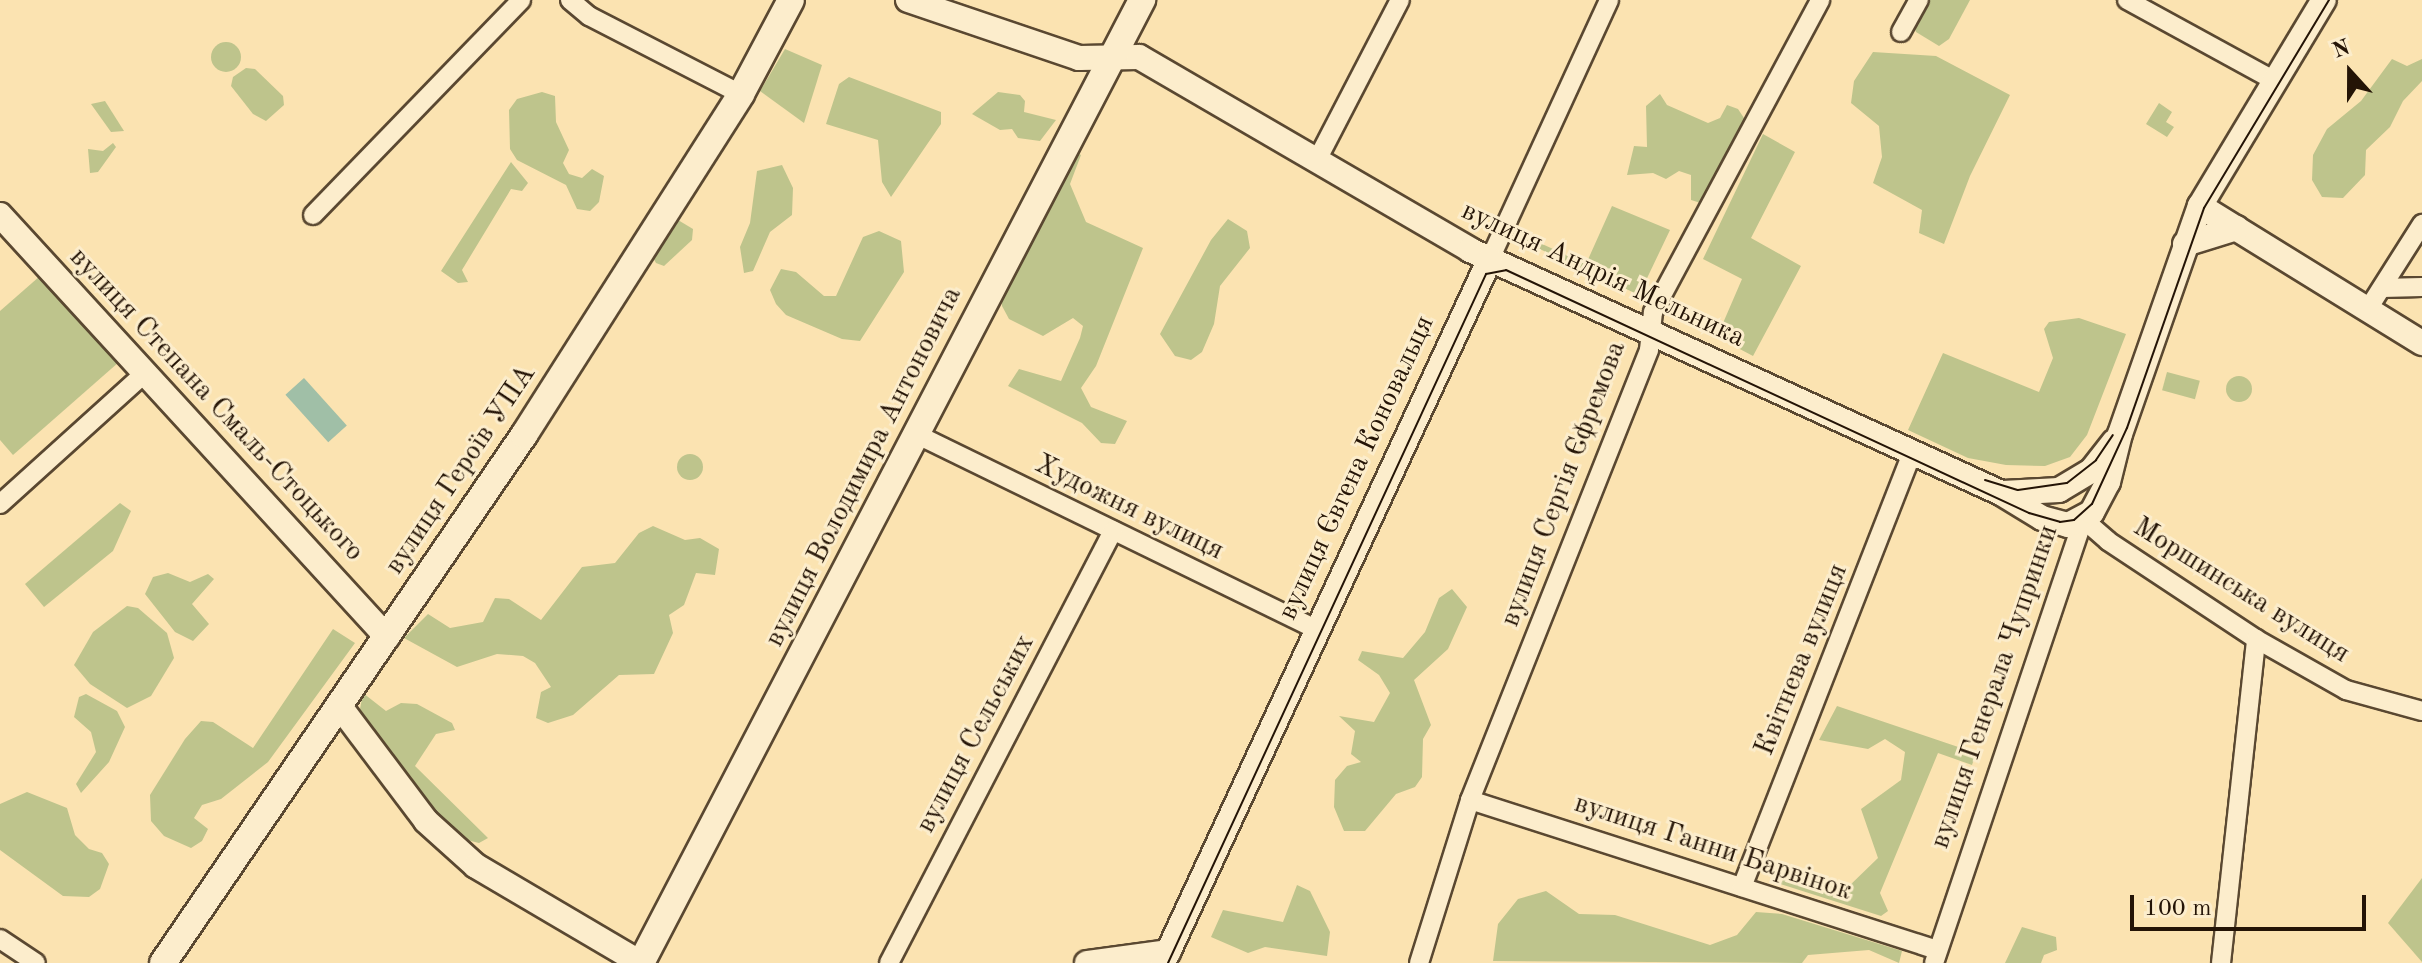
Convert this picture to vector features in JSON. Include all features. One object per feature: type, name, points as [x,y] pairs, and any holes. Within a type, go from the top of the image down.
[{"type":"main road","name":"вулиця Героїв УПА","points":[[163,963],[341,708],[532,423],[741,94],[791,0]]},
{"type":"main road","name":"вулиця Володимира Антоновича","points":[[641,963],[1142,0]]},
{"type":"street","points":[[313,215],[521,0]]},
{"type":"street","points":[[570,0],[593,8],[741,94]]},
{"type":"street","name":"вулиця Андрія Мельника","points":[[908,0],[1079,58],[1109,60],[1139,57],[1490,259],[1651,330],[2001,493],[2052,523],[2068,525],[2083,519]]},
{"type":"street","points":[[1317,160],[1400,0]]},
{"type":"street","name":"вулиця Євгена Коновальця","points":[[1165,957],[1609,0]]},
{"type":"street","name":"вулиця Сергія Єфремова","points":[[1419,963],[1470,800],[1649,350],[1653,312],[1820,0]]},
{"type":"street","points":[[1901,32],[1919,0]]},
{"type":"street","points":[[2127,0],[2275,81]]},
{"type":"street","name":"вулиця Генерала Чупринки","points":[[1936,956],[2083,519],[2108,482],[2120,434],[2200,206],[2324,0]]},
{"type":"street","points":[[2200,206],[2422,343]]},
{"type":"street","name":"вулиця Степана Смаль-Стоцького","points":[[0,215],[387,637]]},
{"type":"street","points":[[2368,309],[2422,224]]},
{"type":"street","points":[[2185,244],[2237,228]]},
{"type":"street","points":[[2382,288],[2422,287]]},
{"type":"street","points":[[0,504],[145,373]]},
{"type":"street","name":"вулиця Генерала Чупринки","points":[[2001,493],[2043,495],[2092,470],[2120,434]]},
{"type":"street","name":"Художня вулиця","points":[[918,435],[1317,630]]},
{"type":"street","name":"Квітнева вулиця","points":[[1742,887],[1912,453]]},
{"type":"street","points":[[2043,495],[2083,519]]},
{"type":"street","name":"Моршинська вулиця","points":[[2083,519],[2103,538],[2256,639],[2346,690],[2422,711]]},
{"type":"street","name":"вулиця Сельських","points":[[889,963],[1113,531]]},
{"type":"street","points":[[2221,963],[2256,639]]},
{"type":"street","points":[[341,708],[426,821],[476,866],[641,963]]},
{"type":"street","name":"вулиця Ганни Барвінок","points":[[1470,800],[1742,887],[1936,956]]},
{"type":"street","points":[[0,939],[36,963]]},
{"type":"street","points":[[1087,963],[1165,957]]},
{"type":"green space","points":[[1926,0],[1970,0],[1949,39],[1939,46],[1916,32],[1913,23]]},
{"type":"green space","points":[[226,42],[237,46],[241,57],[237,68],[226,72],[215,68],[211,57],[215,46]]},
{"type":"green space","points":[[785,49],[822,65],[804,123],[760,91]]},
{"type":"green space","points":[[1873,52],[1936,56],[2010,95],[1970,176],[1944,244],[1919,233],[1922,210],[1873,183],[1882,157],[1879,126],[1851,103],[1854,81]]},
{"type":"green space","points":[[2392,59],[2407,66],[2422,59],[2422,81],[2403,101],[2390,127],[2366,150],[2365,175],[2343,198],[2322,197],[2312,180],[2313,155],[2327,129],[2361,101]]},
{"type":"green space","points":[[246,68],[255,69],[283,96],[284,105],[266,121],[253,114],[231,86],[233,77]]},
{"type":"green space","points":[[849,77],[941,112],[941,124],[891,197],[882,182],[878,140],[826,124],[839,84]]},
{"type":"green space","points":[[542,92],[555,96],[556,122],[569,150],[563,163],[569,174],[582,178],[592,169],[604,176],[599,202],[590,211],[577,209],[566,185],[517,160],[510,149],[509,110],[517,99]]},
{"type":"green space","points":[[998,92],[1020,95],[1025,101],[1024,112],[1056,120],[1040,141],[1018,138],[1012,129],[1000,130],[972,114]]},
{"type":"green space","points":[[1660,94],[1667,105],[1708,123],[1720,118],[1727,105],[1738,109],[1746,121],[1704,204],[1691,200],[1691,175],[1679,171],[1666,179],[1653,173],[1627,175],[1634,146],[1647,147],[1646,106]]},
{"type":"green space","points":[[105,101],[124,131],[111,132],[91,104]]},
{"type":"green space","points":[[2159,103],[2172,112],[2166,122],[2174,127],[2167,137],[2146,124]]},
{"type":"green space","points":[[1763,134],[1795,152],[1751,238],[1801,266],[1753,356],[1717,337],[1742,279],[1703,259]]},
{"type":"green space","points":[[113,143],[116,147],[98,172],[90,173],[88,149],[103,151]]},
{"type":"green space","points":[[1073,151],[1081,155],[1070,184],[1086,222],[1143,248],[1096,366],[1081,388],[1091,407],[1127,421],[1115,444],[1101,443],[1082,423],[1008,386],[1019,369],[1061,381],[1080,338],[1083,326],[1073,318],[1043,336],[1009,319],[1002,306],[1002,293]]},
{"type":"green space","points":[[511,162],[528,183],[522,191],[511,189],[462,270],[468,282],[458,283],[441,271]]},
{"type":"green space","points":[[782,165],[793,188],[792,215],[770,232],[753,271],[744,273],[740,247],[750,223],[757,171]]},
{"type":"green space","points":[[1612,206],[1670,230],[1639,295],[1516,238],[1518,233],[1586,264]]},
{"type":"green space","points":[[1228,219],[1247,231],[1250,248],[1220,286],[1214,324],[1202,352],[1191,360],[1175,356],[1160,334],[1211,240]]},
{"type":"green space","points":[[678,220],[693,229],[692,240],[664,266],[656,263],[652,256]]},
{"type":"green space","points":[[879,231],[901,241],[904,272],[860,341],[842,339],[786,315],[776,304],[770,290],[781,269],[796,272],[824,296],[836,296],[863,237]]},
{"type":"green space","points":[[40,276],[119,362],[13,455],[0,440],[0,311]]},
{"type":"green space","points":[[2079,318],[2126,334],[2087,435],[2070,457],[2045,466],[2006,465],[1968,458],[1908,430],[1943,353],[2039,392],[2053,358],[2044,329],[2049,322]]},
{"type":"green space","points":[[2167,372],[2200,381],[2195,399],[2162,390]]},
{"type":"green space","points":[[2239,376],[2248,380],[2252,389],[2248,398],[2239,402],[2230,398],[2226,389],[2230,380]]},
{"type":"green space","points":[[690,454],[699,458],[703,467],[699,476],[690,480],[681,476],[677,467],[681,458]]},
{"type":"green space","points":[[120,503],[131,511],[113,551],[44,607],[25,584]]},
{"type":"green space","points":[[653,526],[685,540],[700,538],[719,549],[715,575],[696,573],[684,605],[669,615],[673,633],[654,674],[619,675],[573,715],[548,723],[536,718],[541,692],[551,687],[535,663],[523,656],[497,654],[457,667],[404,638],[428,614],[450,628],[483,622],[495,598],[509,599],[541,620],[582,567],[615,563],[639,533]]},
{"type":"green space","points":[[168,573],[190,582],[208,574],[214,579],[192,604],[209,624],[193,641],[175,632],[145,594],[153,577]]},
{"type":"green space","points":[[1452,589],[1467,607],[1448,649],[1414,680],[1431,725],[1423,739],[1422,777],[1415,787],[1396,794],[1365,831],[1344,831],[1334,807],[1335,780],[1347,766],[1361,762],[1351,754],[1355,731],[1339,716],[1374,722],[1390,693],[1379,675],[1358,660],[1362,651],[1403,658],[1425,632],[1439,598]]},
{"type":"green space","points":[[127,606],[138,608],[167,633],[174,658],[151,696],[127,708],[90,684],[74,665],[93,632]]},
{"type":"green space","points":[[333,629],[355,643],[268,762],[221,799],[202,805],[194,818],[208,829],[202,841],[191,848],[164,836],[151,821],[150,795],[185,739],[201,721],[213,722],[253,748]]},
{"type":"green space","points":[[363,693],[386,711],[401,703],[417,704],[452,723],[455,730],[436,734],[415,766],[488,838],[479,843],[459,838],[417,794],[360,709]]},
{"type":"green space","points":[[86,694],[117,711],[125,727],[109,762],[81,793],[76,784],[96,752],[91,732],[74,717],[79,697]]},
{"type":"green space","points":[[1837,706],[1976,753],[1972,765],[1938,753],[1880,893],[1888,911],[1881,916],[1777,883],[1782,872],[1846,889],[1878,858],[1861,809],[1901,780],[1905,752],[1885,739],[1868,749],[1819,740]]},
{"type":"green space","points":[[27,792],[67,808],[75,835],[89,849],[102,853],[109,864],[100,889],[89,897],[63,896],[0,850],[0,804]]},
{"type":"green space","points":[[2422,878],[2422,962],[2388,923]]},
{"type":"green space","points":[[1297,885],[1310,891],[1330,932],[1327,956],[1265,947],[1248,953],[1211,937],[1223,910],[1283,922]]},
{"type":"green space","points":[[1546,891],[1579,914],[1615,915],[1710,945],[1737,935],[1756,912],[1782,914],[1902,951],[1899,963],[1869,950],[1808,955],[1802,963],[1493,961],[1498,924],[1518,899]]},
{"type":"green space","points":[[2022,927],[2056,937],[2057,950],[2044,955],[2041,963],[2005,963]]},
{"type":"shaded area","points":[[304,378],[347,426],[328,442],[285,395]]},
{"type":"tram line","points":[[1168,963],[1486,274],[1506,270],[2029,513],[2060,522],[2074,520],[2092,504],[2127,428],[2204,208],[2329,0]]},
{"type":"tram line","points":[[1985,480],[2018,490],[2067,483],[2096,460],[2113,435]]}]
